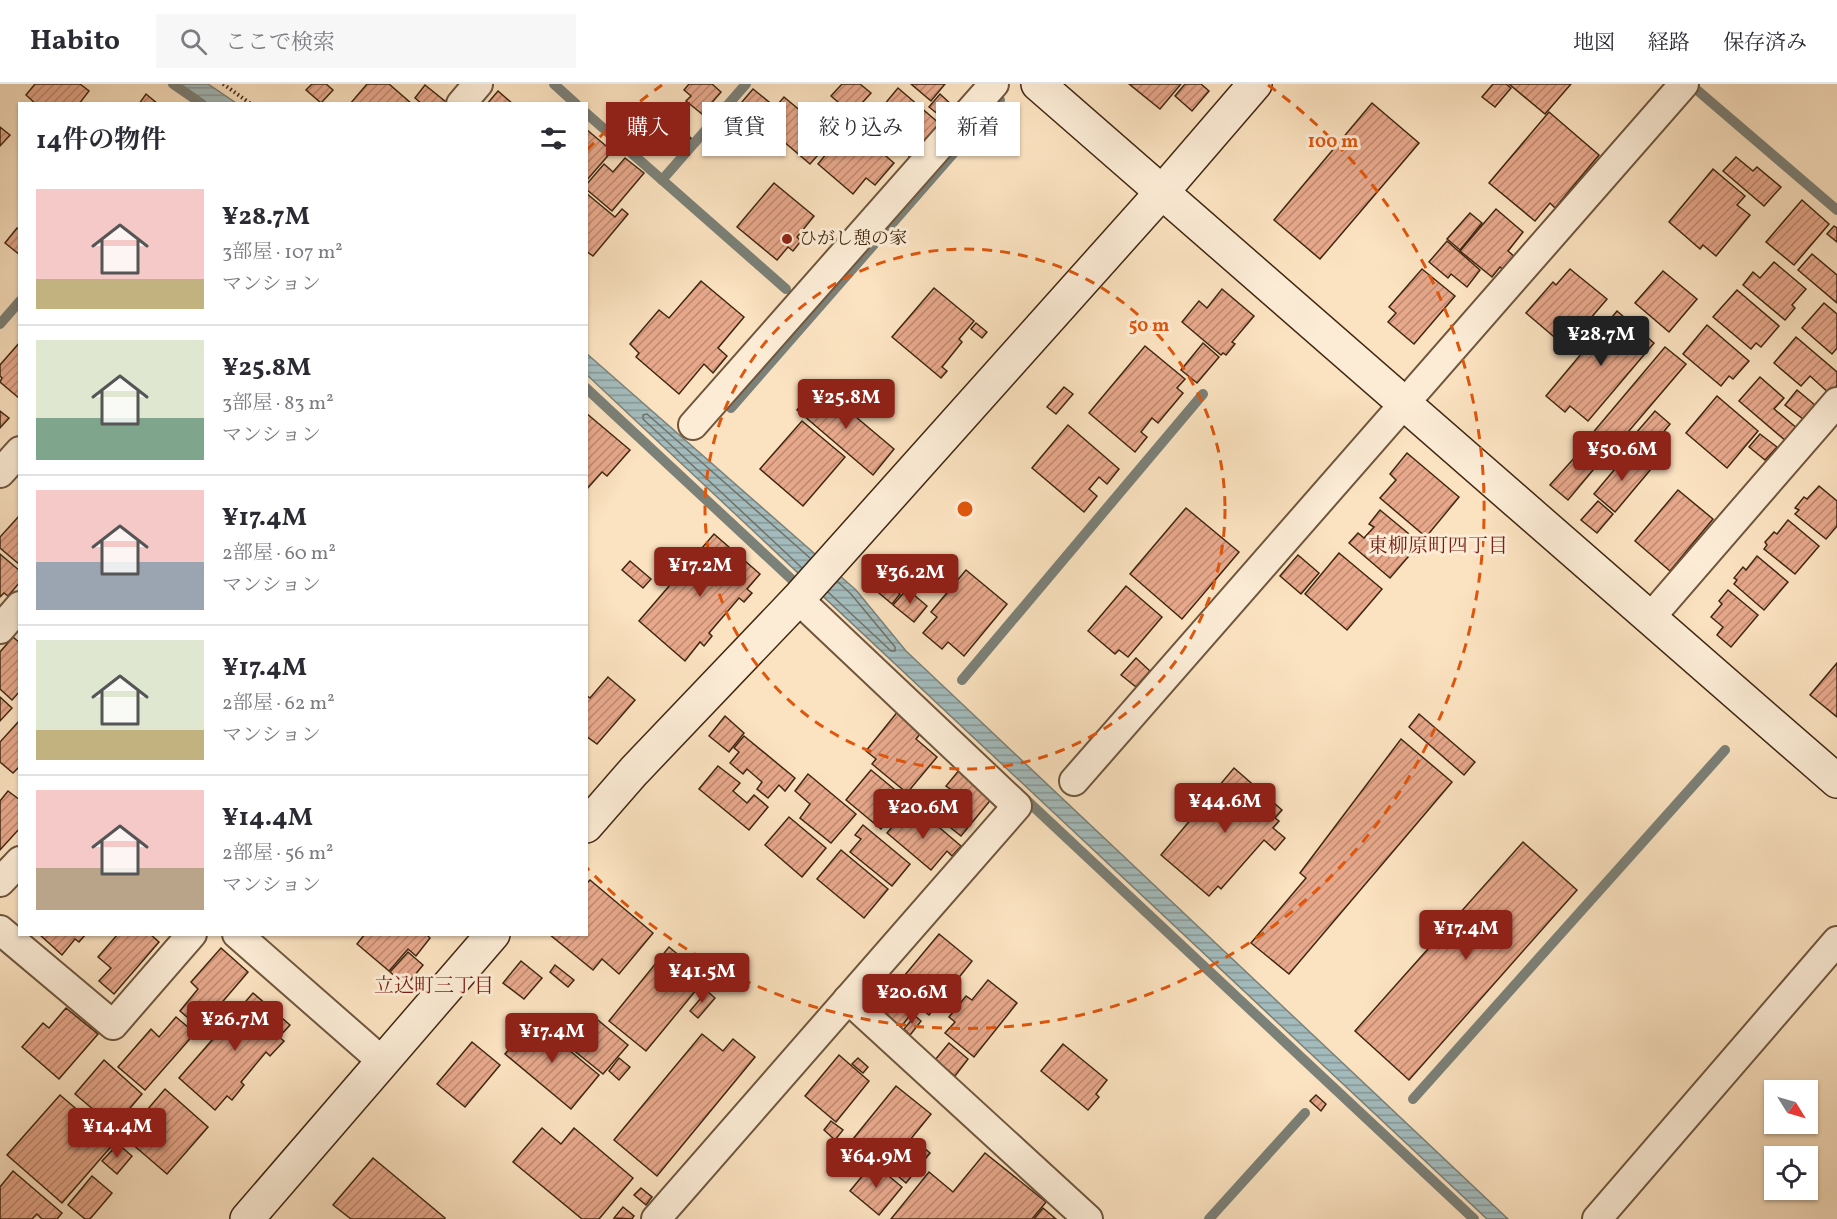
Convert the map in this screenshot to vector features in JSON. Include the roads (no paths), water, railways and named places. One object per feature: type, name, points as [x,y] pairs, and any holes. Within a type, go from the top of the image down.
[{"type":"street","points":[[463,102],[478,84]]},
{"type":"street","points":[[693,425],[994,84]]},
{"type":"street","points":[[1038,84],[1837,781]]},
{"type":"street","points":[[588,824],[634,771],[830,564],[1256,84]]},
{"type":"street","points":[[1074,781],[1684,84]]},
{"type":"street","points":[[1650,618],[1837,402]]},
{"type":"street","points":[[0,473],[18,453]]},
{"type":"street","points":[[656,1219],[1017,806],[798,599]]},
{"type":"street","points":[[0,629],[18,608]]},
{"type":"street","points":[[0,882],[18,863]]},
{"type":"street","points":[[0,930],[113,1025],[190,936]]},
{"type":"street","points":[[239,936],[383,1062]]},
{"type":"street","points":[[247,1219],[491,936]]},
{"type":"street","points":[[1597,1219],[1837,941]]},
{"type":"street","points":[[848,999],[1088,1219]]},
{"type":"water","points":[[177,84],[208,84],[235,102],[204,102]]},
{"type":"water","points":[[588,355],[856,590],[906,651],[1508,1219],[1487,1219],[588,376]]},
{"type":"waterway","points":[[173,84],[199,102]]},
{"type":"waterway","points":[[554,84],[574,102]]},
{"type":"waterway","points":[[662,180],[746,84]]},
{"type":"waterway","points":[[1697,90],[1837,210]]},
{"type":"waterway","points":[[731,408],[1000,100]]},
{"type":"waterway","points":[[588,115],[786,289]]},
{"type":"waterway","points":[[0,324],[18,303]]},
{"type":"waterway","points":[[588,390],[802,589]]},
{"type":"waterway","points":[[962,680],[1203,394]]},
{"type":"waterway","points":[[1413,1099],[1725,750]]},
{"type":"waterway","points":[[1021,795],[1474,1219]]},
{"type":"waterway","points":[[1209,1219],[1305,1113]]},
{"type":"place","name":"ひがし憩の家","points":[[787,239]]},
{"type":"district","name":"東柳原町四丁目","points":[[1438,547]]},
{"type":"district","name":"立込町三丁目","points":[[434,987]]}]
